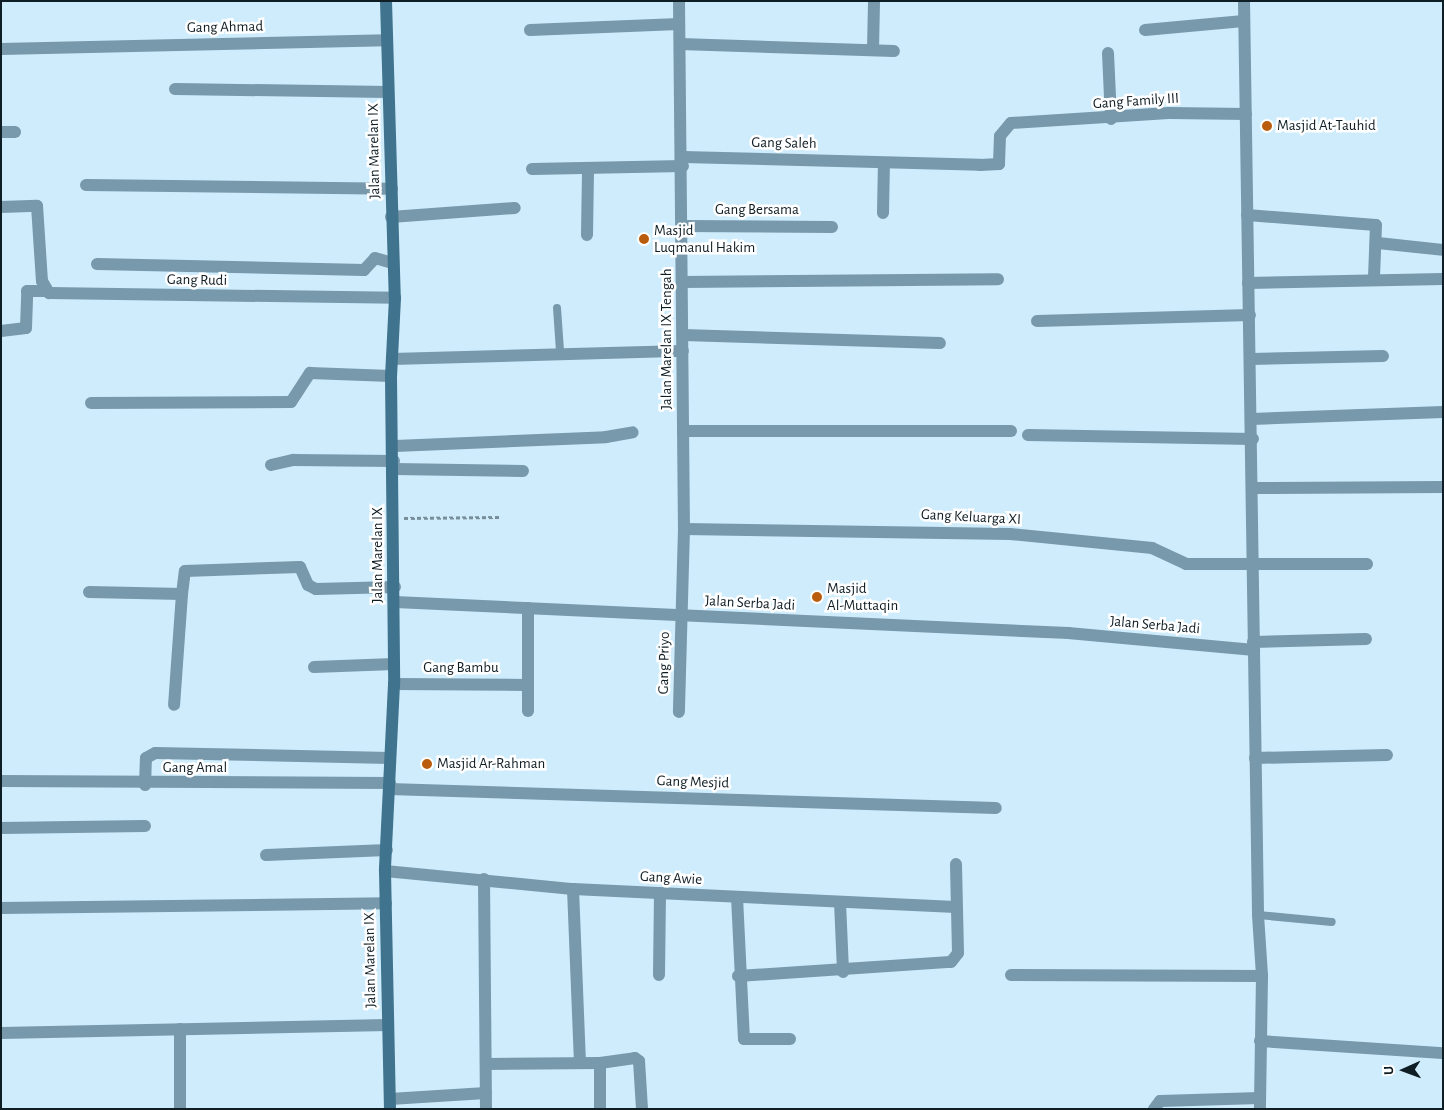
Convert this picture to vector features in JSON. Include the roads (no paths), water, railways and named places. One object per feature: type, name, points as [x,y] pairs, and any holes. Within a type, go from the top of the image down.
[{"type":"main road","name":"Jalan Marelan IX","points":[[386,1],[392,189],[391,217],[395,298],[391,376],[395,446],[394,684],[386,871],[390,1104]]},
{"type":"street","name":"Jalan Marelan IX Tengah","points":[[679,1],[683,162],[683,616]]},
{"type":"street","points":[[873,50],[874,1]]},
{"type":"street","points":[[1154,1109],[1160,1101],[1260,1104],[1262,976],[1258,915],[1255,758],[1252,564],[1253,439],[1248,283],[1244,1]]},
{"type":"street","points":[[1145,30],[1244,21]]},
{"type":"street","points":[[530,30],[679,24]]},
{"type":"street","name":"Gang Ahmad","points":[[1,48],[386,40]]},
{"type":"street","points":[[680,44],[894,51]]},
{"type":"street","points":[[1108,53],[1111,120]]},
{"type":"street","points":[[175,89],[388,92]]},
{"type":"street","name":"Gang Family III","points":[[884,163],[935,167],[999,164],[1000,136],[1006,125],[1111,120],[1169,113],[1246,114]]},
{"type":"street","points":[[1,132],[15,132]]},
{"type":"street","name":"Gang Saleh","points":[[532,169],[588,168],[683,162],[884,163]]},
{"type":"street","points":[[883,213],[884,163]]},
{"type":"street","points":[[587,235],[588,168]]},
{"type":"street","points":[[86,185],[392,189]]},
{"type":"street","points":[[1,207],[37,206],[38,246],[45,291],[27,291],[26,328],[1,331]]},
{"type":"street","points":[[391,217],[515,208]]},
{"type":"street","points":[[1247,215],[1376,225],[1378,243],[1374,278]]},
{"type":"street","name":"Gang Bersama","points":[[682,226],[832,227]]},
{"type":"street","points":[[1378,243],[1443,250]]},
{"type":"street","points":[[96,264],[364,270],[375,258],[394,263]]},
{"type":"street","points":[[1248,283],[1374,278],[1443,279]]},
{"type":"street","points":[[683,282],[998,279]]},
{"type":"street","name":"Gang Rudi","points":[[45,291],[395,298]]},
{"type":"street","points":[[1037,320],[1250,315]]},
{"type":"street","points":[[683,335],[940,343]]},
{"type":"street","points":[[392,359],[560,351],[683,350]]},
{"type":"street","points":[[1251,359],[1383,356]]},
{"type":"street","points":[[91,404],[291,402],[310,372],[391,376]]},
{"type":"street","points":[[1252,419],[1443,412]]},
{"type":"street","points":[[684,431],[1011,431]]},
{"type":"street","points":[[395,446],[606,437],[633,432]]},
{"type":"street","points":[[1028,435],[1253,439]]},
{"type":"street","points":[[272,465],[292,460],[523,471]]},
{"type":"street","points":[[1253,488],[1443,487]]},
{"type":"street","name":"Gang Keluarga XI","points":[[684,529],[1010,534],[1152,548],[1183,564],[1367,564]]},
{"type":"street","points":[[174,705],[184,571],[300,566],[308,585],[316,590],[395,587]]},
{"type":"street","points":[[89,592],[182,594]]},
{"type":"street","name":"Jalan Serba Jadi","points":[[395,602],[1068,633],[1253,646],[1366,639]]},
{"type":"street","points":[[528,608],[528,711]]},
{"type":"street","name":"Gang Priyo","points":[[679,712],[683,616]]},
{"type":"street","points":[[314,666],[394,664]]},
{"type":"street","name":"Gang Bambu","points":[[394,684],[527,685]]},
{"type":"street","points":[[145,785],[146,758],[155,753],[390,758]]},
{"type":"street","points":[[1255,758],[1387,755]]},
{"type":"street","name":"Gang Amal","points":[[1,781],[145,785],[390,786]]},
{"type":"street","name":"Gang Mesjid","points":[[390,786],[996,808]]},
{"type":"street","points":[[1,828],[145,826]]},
{"type":"street","points":[[266,854],[387,850]]},
{"type":"street","points":[[738,976],[843,972],[951,962],[958,953],[956,864]]},
{"type":"street","name":"Gang Awie","points":[[386,871],[573,889],[956,907]]},
{"type":"street","points":[[484,879],[486,1109]]},
{"type":"street","points":[[573,889],[580,1063]]},
{"type":"street","points":[[659,975],[660,893]]},
{"type":"street","points":[[737,897],[738,976],[744,1039],[790,1039]]},
{"type":"street","points":[[840,902],[843,972]]},
{"type":"street","points":[[1,908],[386,903]]},
{"type":"street","points":[[1011,975],[1262,976]]},
{"type":"street","points":[[1,1033],[388,1025]]},
{"type":"street","points":[[180,1029],[180,1109]]},
{"type":"street","points":[[1260,1041],[1443,1053]]},
{"type":"street","points":[[487,1064],[600,1063],[635,1058],[639,1061],[642,1109]]},
{"type":"street","points":[[600,1063],[600,1109]]},
{"type":"street","points":[[390,1104],[486,1093]]},
{"type":"lane","points":[[558,308],[560,351]]},
{"type":"lane","points":[[1258,915],[1332,922]]},
{"type":"place","name":"Masjid At-Tauhid","points":[[1267,126]]},
{"type":"place","name":"Masjid Luqmanul Hakim","points":[[644,239]]},
{"type":"place","name":"Masjid Al-Muttaqin","points":[[817,597]]},
{"type":"place","name":"Masjid Ar-Rahman","points":[[427,764]]}]
